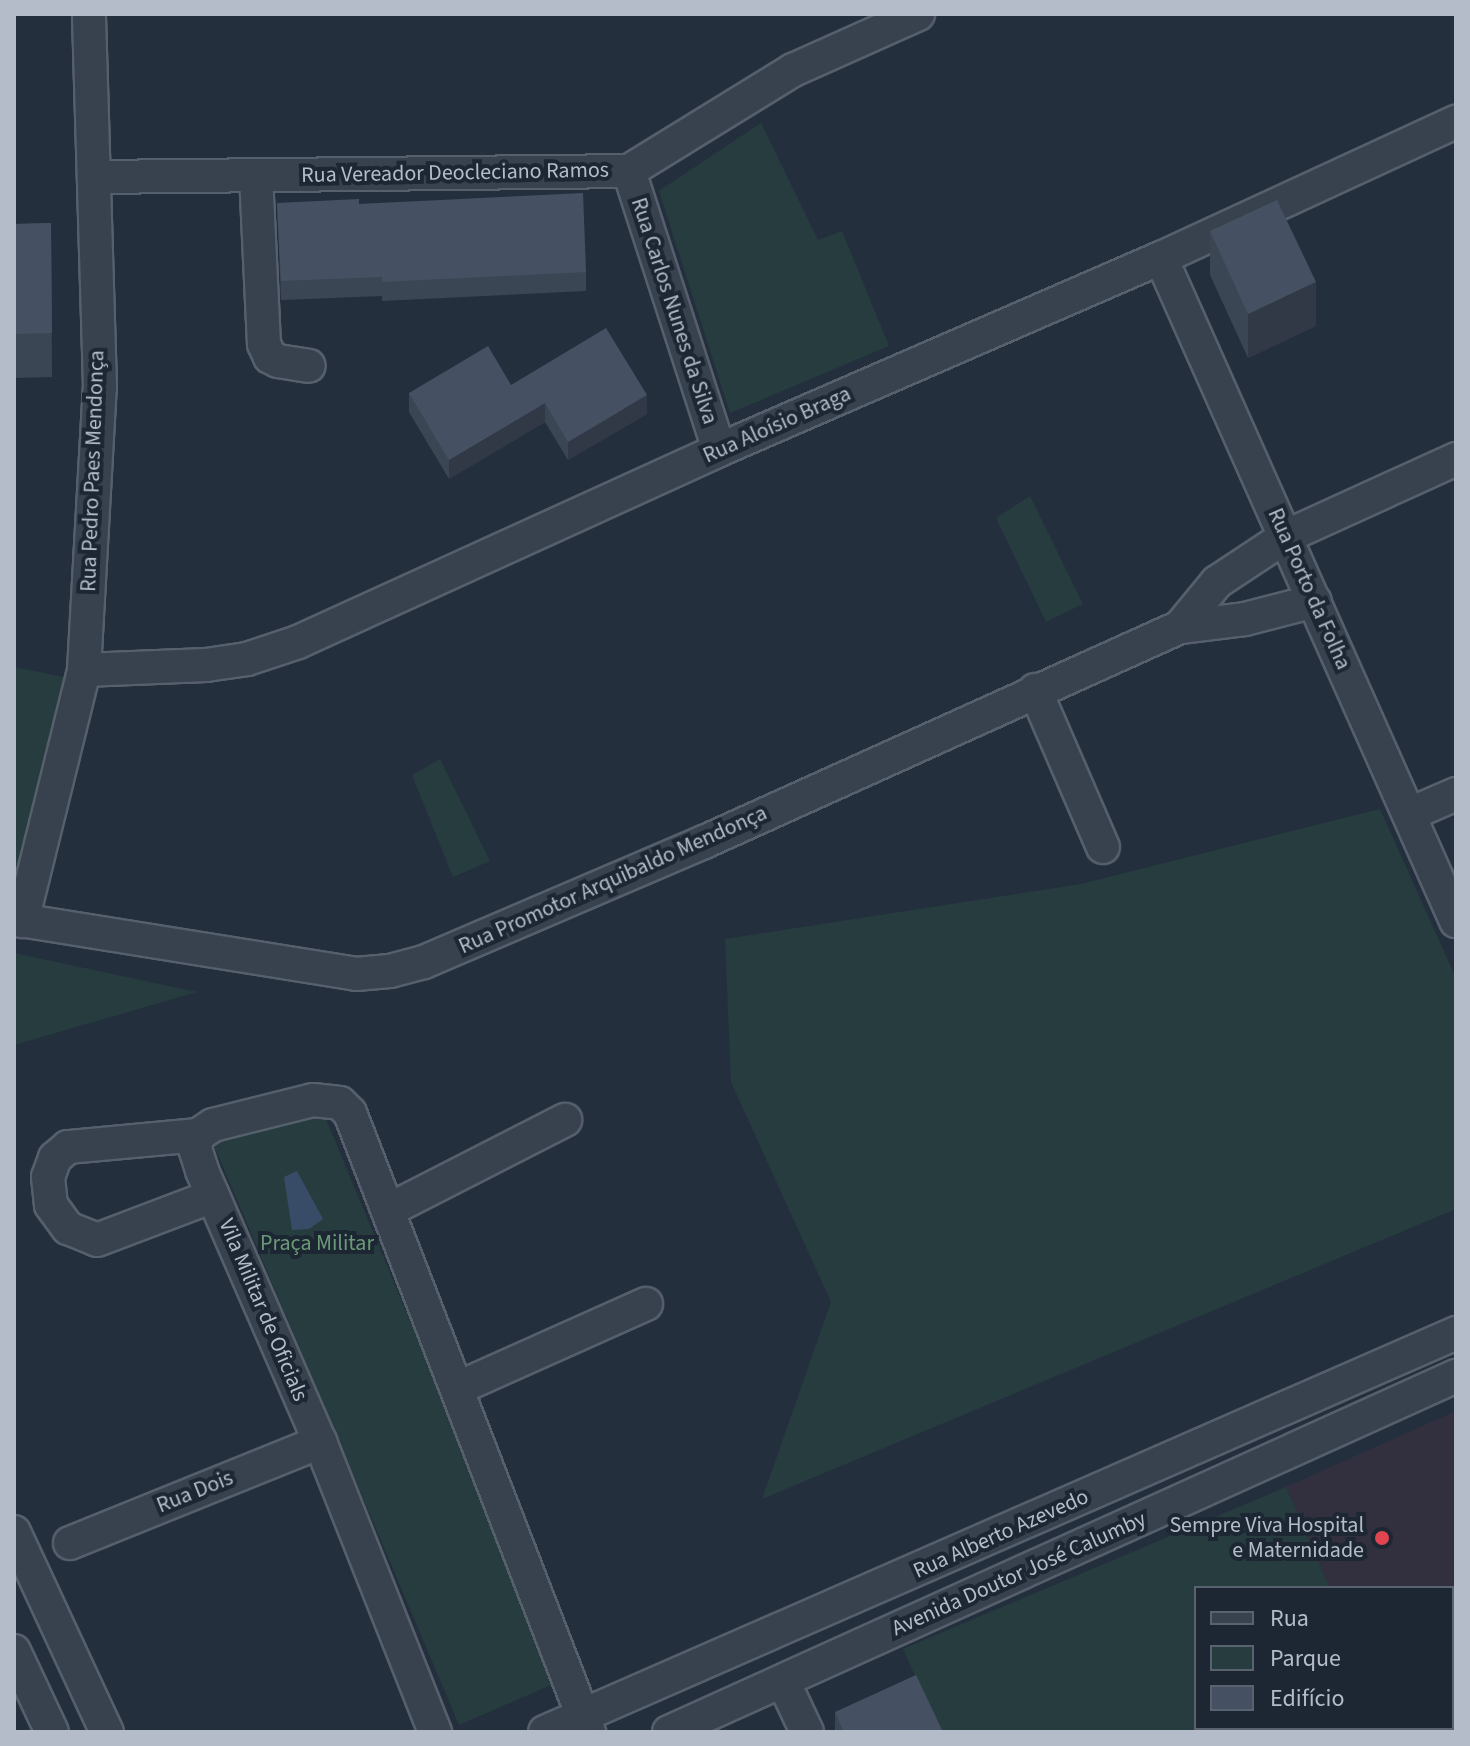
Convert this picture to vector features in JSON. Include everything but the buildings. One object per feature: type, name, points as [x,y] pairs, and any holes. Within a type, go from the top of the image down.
[{"type":"street","name":"Rua Pedro Paes Mendonça","points":[[18,920],[84,670],[100,387],[89,14]]},
{"type":"street","name":"Rua Vereador Deocleciano Ramos","points":[[95,177],[629,171],[793,70],[918,14]]},
{"type":"street","name":"Rua Aloísio Braga","points":[[84,670],[206,665],[247,659],[298,642],[719,450],[1161,258],[1456,122]]},
{"type":"street","name":"Rua Carlos Nunes da Silva","points":[[629,171],[719,450]]},
{"type":"street","points":[[256,175],[264,344],[270,357],[278,361],[309,366]]},
{"type":"street","name":"Rua Porto da Folha","points":[[1161,258],[1456,921]]},
{"type":"street","name":"Rua Promotor Arquibaldo Mendonça","points":[[1180,627],[1217,582],[1285,537],[1456,459]]},
{"type":"street","name":"Rua Promotor Arquibaldo Mendonça","points":[[18,920],[356,974],[390,971],[424,962],[704,842],[1180,627],[1245,619],[1315,601]]},
{"type":"street","points":[[1035,690],[1103,847]]},
{"type":"street","points":[[1410,814],[1456,794]]},
{"type":"street","points":[[213,1196],[97,1240],[68,1228],[51,1205],[48,1177],[55,1158],[68,1147],[198,1135],[213,1125],[313,1100],[340,1103],[350,1113],[586,1724]]},
{"type":"street","points":[[389,1210],[565,1120]]},
{"type":"street","name":"Vila Militar de Oficials","points":[[198,1135],[195,1148],[213,1196],[320,1442],[435,1732]]},
{"type":"street","points":[[458,1388],[646,1304]]},
{"type":"street","name":"Rua Alberto Azevedo","points":[[545,1732],[586,1724],[1456,1333]]},
{"type":"street","name":"Avenida Doutor José Calumby","points":[[669,1732],[1456,1376]]},
{"type":"street","name":"Rua Dois","points":[[70,1543],[320,1442]]},
{"type":"street","points":[[1142,1473],[1160,1511]]},
{"type":"street","points":[[14,1532],[107,1732]]},
{"type":"street","points":[[14,1651],[24,1698],[52,1732]]},
{"type":"street","points":[[24,1698],[80,1675]]},
{"type":"street","points":[[783,1681],[807,1732]]},
{"type":"shaded area","name":"Sempre Viva Hospital e Maternidade","points":[[1456,1411],[1456,1732],[1428,1730],[1454,1730],[1454,1586],[1329,1586],[1286,1487]]},
{"type":"green space","points":[[761,123],[818,240],[842,231],[889,346],[730,413],[659,191]]},
{"type":"green space","points":[[1030,496],[1083,604],[1046,622],[996,518]]},
{"type":"green space","points":[[14,667],[68,678],[14,895]]},
{"type":"green space","points":[[440,759],[490,861],[453,877],[412,775]]},
{"type":"green space","points":[[1380,809],[1456,978],[1456,1209],[762,1499],[831,1302],[731,1082],[725,939],[1081,884]]},
{"type":"green space","points":[[14,953],[197,992],[14,1045]]},
{"type":"green space","name":"Praça Militar","points":[[323,1112],[560,1681],[459,1725],[212,1141]]},
{"type":"green space","points":[[1286,1487],[1329,1586],[1194,1586],[1194,1730],[1400,1732],[940,1732],[903,1649]]},
{"type":"water","points":[[297,1171],[323,1219],[309,1229],[292,1230],[284,1177]]},
{"type":"place","name":"Sempre Viva Hospital e Maternidade","points":[[1382,1538]]}]
